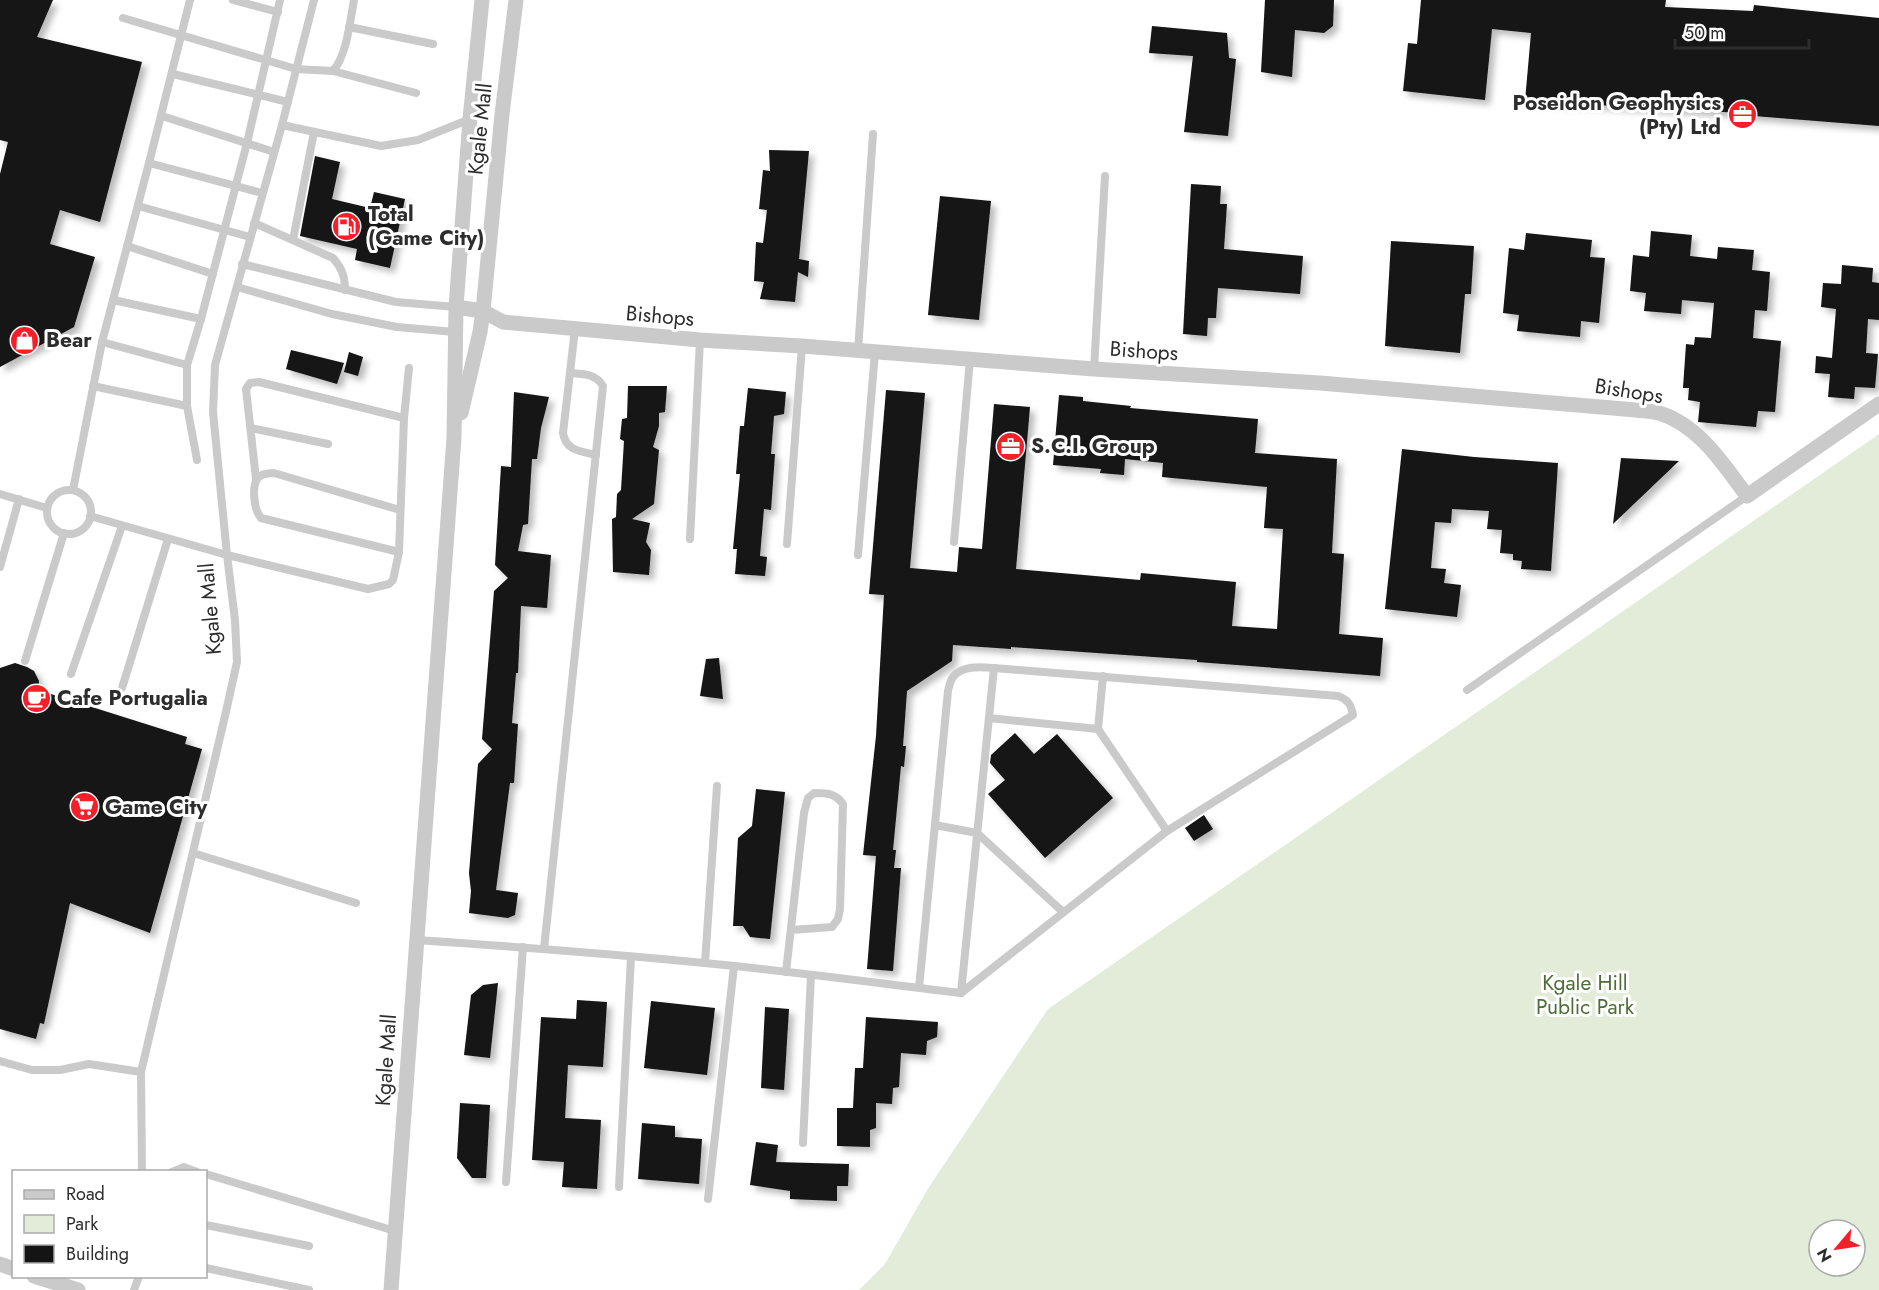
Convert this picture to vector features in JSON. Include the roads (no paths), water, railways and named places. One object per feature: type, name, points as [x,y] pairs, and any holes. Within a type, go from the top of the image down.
[{"type":"street","name":"Kgale Mall","points":[[391,1290],[454,438],[456,308],[470,119],[482,0]]},
{"type":"street","name":"Kgale Mall","points":[[454,438],[483,311],[502,114],[516,0]]},
{"type":"street","points":[[456,308],[483,311]]},
{"type":"street","name":"Bishops","points":[[483,311],[503,322],[700,340],[802,345],[1094,369],[1320,383],[1636,410],[1660,414],[1688,427],[1713,452],[1747,496]]},
{"type":"street","name":"Bishops","points":[[480,332],[503,322]]},
{"type":"street","points":[[455,332],[480,332]]},
{"type":"street","points":[[1747,496],[1879,404]]},
{"type":"street","points":[[40,1278],[78,1290]]},
{"type":"lane","points":[[73,490],[102,342],[173,74],[190,0]]},
{"type":"lane","points":[[233,0],[278,12]]},
{"type":"lane","points":[[197,460],[187,406],[188,365],[247,143],[280,0]]},
{"type":"lane","name":"Kgale Mall","points":[[142,1170],[141,1072],[237,662],[235,620],[226,555],[213,412],[214,365],[282,125],[314,0]]},
{"type":"lane","points":[[333,71],[339,65],[354,0]]},
{"type":"lane","points":[[123,18],[296,69],[333,71],[416,93]]},
{"type":"lane","points":[[349,27],[433,44]]},
{"type":"lane","points":[[173,74],[288,102]]},
{"type":"lane","points":[[162,116],[274,152]]},
{"type":"lane","points":[[282,125],[381,146],[418,140],[470,119]]},
{"type":"lane","points":[[293,240],[314,132]]},
{"type":"lane","points":[[858,351],[873,134]]},
{"type":"lane","points":[[149,163],[262,193]]},
{"type":"lane","points":[[1094,369],[1105,176]]},
{"type":"lane","points":[[138,206],[250,237]]},
{"type":"lane","points":[[254,224],[333,258],[341,267],[345,290]]},
{"type":"lane","points":[[128,246],[213,274]]},
{"type":"lane","points":[[242,264],[396,302],[456,308]]},
{"type":"lane","points":[[237,287],[332,314],[397,327],[455,332]]},
{"type":"lane","points":[[113,300],[201,319]]},
{"type":"lane","points":[[575,329],[564,441],[571,449],[596,455]]},
{"type":"lane","points":[[690,539],[700,340]]},
{"type":"lane","points":[[102,342],[188,365]]},
{"type":"lane","points":[[787,544],[802,345]]},
{"type":"lane","points":[[858,555],[875,352]]},
{"type":"lane","points":[[954,542],[970,359]]},
{"type":"lane","points":[[90,516],[226,555],[368,589],[389,584],[393,580],[399,552],[409,368]]},
{"type":"lane","points":[[544,949],[603,386],[599,379],[590,375],[571,373]]},
{"type":"lane","points":[[399,552],[261,518],[255,507],[254,484],[256,479],[246,390],[250,383],[259,382],[405,418]]},
{"type":"lane","points":[[93,386],[187,406]]},
{"type":"lane","points":[[251,428],[328,444]]},
{"type":"lane","points":[[256,479],[264,473],[274,473],[400,510]]},
{"type":"lane","points":[[64,490],[73,490],[87,500],[90,516],[87,524],[81,530],[64,533],[56,530],[50,524],[47,508],[50,500],[57,494],[64,490]]},
{"type":"lane","points":[[0,494],[47,508]]},
{"type":"lane","points":[[1467,690],[1747,496]]},
{"type":"lane","points":[[0,567],[19,499]]},
{"type":"lane","points":[[71,674],[122,526]]},
{"type":"lane","points":[[25,661],[64,533]]},
{"type":"lane","points":[[122,688],[168,539]]},
{"type":"lane","points":[[416,939],[705,963],[786,972],[919,988],[962,993],[1167,831],[1353,715],[1351,705],[1338,696],[994,668],[977,667],[963,670],[952,678],[948,691],[919,988]]},
{"type":"lane","points":[[962,993],[994,668]]},
{"type":"lane","points":[[1103,676],[1098,729],[1167,831]]},
{"type":"lane","points":[[989,718],[1098,729]]},
{"type":"lane","points":[[705,963],[717,786]]},
{"type":"lane","points":[[786,972],[804,813],[808,798],[814,793],[830,793],[843,804],[838,919],[832,927],[791,930]]},
{"type":"lane","points":[[935,825],[977,833],[1063,912]]},
{"type":"lane","points":[[193,853],[356,903]]},
{"type":"lane","points":[[506,1182],[523,947]]},
{"type":"lane","points":[[619,1187],[631,957]]},
{"type":"lane","points":[[708,1199],[734,966]]},
{"type":"lane","points":[[802,1143],[811,975]]},
{"type":"lane","points":[[0,1061],[32,1070],[60,1070],[89,1064],[141,1072]]},
{"type":"lane","points":[[177,1170],[184,1167],[192,1170]]},
{"type":"lane","points":[[207,1174],[395,1231]]},
{"type":"lane","points":[[207,1225],[309,1246]]},
{"type":"lane","points":[[207,1268],[309,1290]]},
{"type":"place","name":"Poseidon Geophysics (Pty) Ltd","points":[[1742,115]]},
{"type":"place","name":"Total (Game City)","points":[[347,226]]},
{"type":"place","name":"Bear","points":[[25,340]]},
{"type":"place","name":"S.C.I. Group","points":[[1010,446]]},
{"type":"place","name":"Cafe Portugalia","points":[[36,698]]},
{"type":"place","name":"Game City","points":[[84,807]]},
{"type":"park label","name":"Kgale Hill Public Park","points":[[1585,995]]}]
